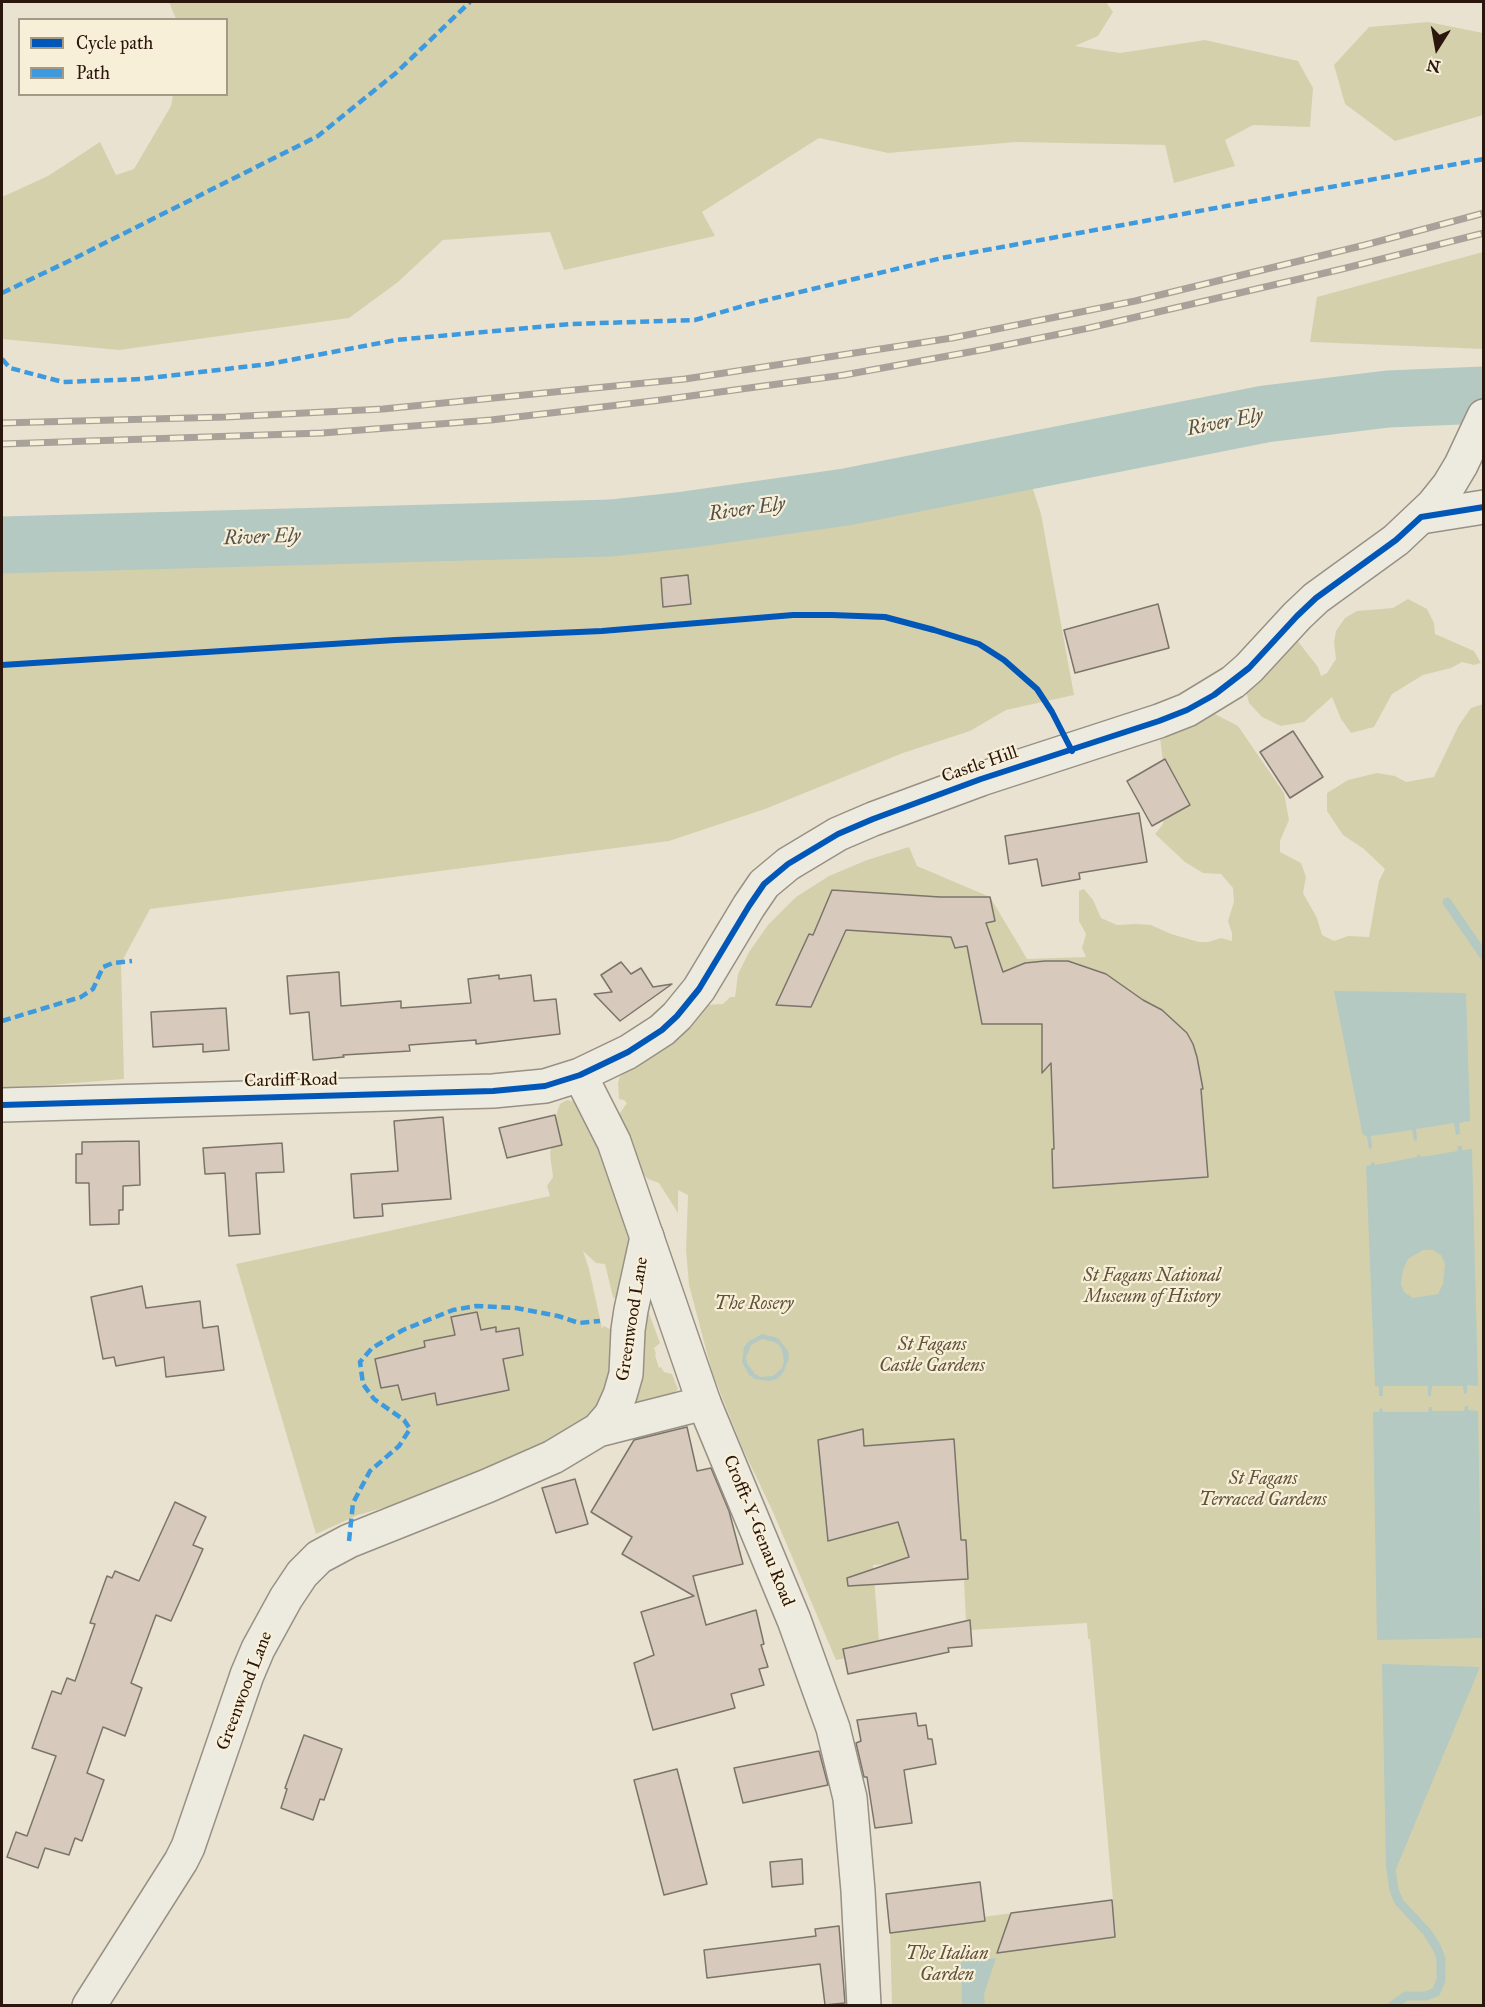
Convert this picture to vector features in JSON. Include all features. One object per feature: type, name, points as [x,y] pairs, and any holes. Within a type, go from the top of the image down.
[{"type":"street","name":"Castle Hill","points":[[580,1075],[628,1052],[662,1030],[677,1016],[699,989],[764,884],[788,864],[838,834],[981,779],[1148,725],[1187,710],[1214,695],[1249,668],[1316,598],[1396,540],[1421,517],[1449,485],[1484,416]]},
{"type":"street","points":[[1421,517],[1484,507]]},
{"type":"street","name":"Cardiff Road","points":[[2,1105],[494,1091],[545,1086],[580,1075]]},
{"type":"street","name":"Crofft-Y-Genau Road","points":[[580,1075],[614,1142],[670,1310],[704,1403],[794,1620],[820,1689],[841,1755],[850,1798],[855,1846],[864,2006]]},
{"type":"street","name":"Greenwood Lane","points":[[598,1430],[611,1415],[626,1374],[631,1310],[647,1237]]},
{"type":"street","name":"Greenwood Lane","points":[[89,2006],[188,1847],[247,1675],[272,1622],[302,1574],[319,1557],[349,1541],[487,1486],[542,1461],[598,1430],[704,1403]]},
{"type":"green space","points":[[169,2],[1106,2],[1113,12],[1098,36],[1075,46],[1120,53],[1205,40],[1298,61],[1313,88],[1310,127],[1253,125],[1225,140],[1235,166],[1174,183],[1165,145],[1016,142],[888,153],[819,138],[702,212],[715,236],[564,270],[550,232],[443,240],[398,282],[349,318],[119,350],[2,339],[2,197],[48,176],[100,142],[116,175],[134,169],[171,106],[173,96],[228,96],[228,18],[176,18]]},
{"type":"green space","points":[[1428,22],[1483,33],[1483,115],[1395,141],[1345,104],[1334,65],[1369,27]]},
{"type":"green space","points":[[1483,252],[1483,349],[1310,342],[1317,297]]},
{"type":"green space","points":[[1031,483],[1041,514],[1074,695],[1006,710],[970,731],[903,753],[765,809],[669,841],[150,909],[121,963],[124,1079],[2,1089],[2,560],[431,561],[620,550],[685,543],[722,530],[831,522],[852,512],[907,506]]},
{"type":"green space","points":[[1408,599],[1427,609],[1434,623],[1435,634],[1474,651],[1481,663],[1474,665],[1462,662],[1451,668],[1423,675],[1392,694],[1374,727],[1351,733],[1341,719],[1332,697],[1304,722],[1281,726],[1262,717],[1249,703],[1243,679],[1296,639],[1318,667],[1321,676],[1327,673],[1336,659],[1334,642],[1336,631],[1345,618],[1357,611],[1393,608]]},
{"type":"green space","name":"St Fagans National Museum of History","points":[[1483,704],[1483,2005],[892,2005],[890,1929],[1113,1900],[1087,1623],[970,1630],[966,1622],[963,1560],[873,1565],[879,1640],[867,1643],[869,1654],[836,1660],[773,1512],[742,1447],[712,1372],[689,1285],[686,1250],[688,1195],[678,1190],[678,1213],[659,1183],[648,1179],[638,1168],[639,1223],[618,1300],[613,1297],[605,1264],[596,1263],[583,1251],[602,1328],[604,1326],[610,1329],[616,1340],[605,1400],[567,1434],[472,1477],[403,1502],[358,1515],[316,1534],[236,1264],[550,1196],[547,1186],[553,1177],[550,1154],[560,1104],[567,1100],[577,1102],[615,1120],[627,1103],[619,1099],[620,1076],[681,1037],[707,1005],[723,1004],[730,997],[735,997],[738,974],[749,952],[768,925],[796,897],[829,876],[867,860],[909,847],[917,866],[990,897],[1027,959],[1086,957],[1082,948],[1086,934],[1079,921],[1079,891],[1084,889],[1093,900],[1101,918],[1117,925],[1151,925],[1171,934],[1199,942],[1221,938],[1232,941],[1228,921],[1234,902],[1233,888],[1221,874],[1203,873],[1185,862],[1155,834],[1163,824],[1165,779],[1160,737],[1209,711],[1238,726],[1284,793],[1289,820],[1280,841],[1280,852],[1301,863],[1306,877],[1303,893],[1317,918],[1322,935],[1334,941],[1348,936],[1369,937],[1379,881],[1385,869],[1364,849],[1343,835],[1327,811],[1327,793],[1348,780],[1377,773],[1395,776],[1406,782],[1434,777],[1459,725],[1471,708]]},
{"type":"green space","points":[[647,1308],[660,1343],[654,1348],[659,1368],[672,1374],[678,1389],[668,1399],[639,1408],[632,1399]]},
{"type":"shaded area","points":[[1334,991],[1466,993],[1470,1121],[1459,1123],[1460,1134],[1456,1135],[1454,1123],[1416,1129],[1417,1140],[1414,1141],[1412,1130],[1371,1136],[1372,1148],[1369,1149],[1367,1137],[1362,1133]]},
{"type":"shaded area","points":[[1457,1146],[1462,1146],[1462,1150],[1472,1149],[1478,1386],[1467,1385],[1467,1393],[1464,1394],[1463,1386],[1432,1386],[1431,1396],[1428,1396],[1428,1386],[1383,1386],[1383,1396],[1379,1396],[1379,1387],[1375,1386],[1366,1166],[1374,1162],[1375,1165],[1417,1157],[1419,1154],[1421,1157],[1458,1151]],"holes":[[[1423,1250],[1433,1250],[1441,1255],[1445,1264],[1443,1284],[1438,1294],[1413,1298],[1404,1292],[1401,1284],[1403,1270],[1408,1259]]]},
{"type":"shaded area","points":[[762,1334],[778,1338],[788,1351],[789,1358],[783,1373],[777,1379],[769,1381],[755,1379],[749,1375],[742,1362],[744,1347],[749,1341]],"holes":[[[762,1339],[774,1342],[782,1350],[784,1362],[782,1368],[773,1376],[761,1377],[755,1374],[747,1363],[746,1357],[751,1345]]]},
{"type":"shaded area","points":[[1465,1406],[1468,1406],[1468,1410],[1478,1411],[1482,1638],[1377,1640],[1373,1412],[1379,1412],[1382,1408],[1383,1412],[1428,1412],[1429,1407],[1432,1407],[1432,1411],[1464,1411]]},
{"type":"shaded area","points":[[1382,1664],[1480,1667],[1396,1869],[1386,1868]]},
{"type":"shaded area","points":[[996,1958],[984,1994],[985,2005],[962,2005],[961,1962]]},
{"type":"building","points":[[688,575],[691,604],[663,607],[661,578]]},
{"type":"building","points":[[1158,604],[1169,648],[1075,673],[1064,630]]},
{"type":"building","points":[[1293,731],[1323,777],[1290,798],[1260,752]]},
{"type":"building","points":[[1165,759],[1190,805],[1152,826],[1127,781]]},
{"type":"building","points":[[1139,813],[1147,862],[1079,873],[1080,879],[1042,886],[1037,859],[1009,864],[1005,836]]},
{"type":"building","points":[[832,890],[940,897],[990,897],[995,921],[986,923],[1003,972],[1025,963],[1068,961],[1106,974],[1143,1000],[1162,1010],[1187,1033],[1197,1057],[1203,1089],[1201,1089],[1208,1177],[1053,1188],[1051,1063],[1042,1073],[1042,1024],[982,1024],[967,946],[955,948],[951,937],[846,930],[811,1007],[776,1005],[809,934],[813,935]]},
{"type":"building","points":[[621,962],[631,974],[641,968],[653,987],[672,984],[620,1021],[594,994],[612,992],[601,975]]},
{"type":"building","points":[[339,972],[341,1006],[401,1001],[401,1008],[471,1003],[468,979],[499,975],[499,979],[531,975],[534,1001],[556,999],[560,1034],[476,1044],[476,1040],[409,1045],[410,1051],[343,1055],[344,1057],[313,1060],[309,1012],[290,1014],[287,976]]},
{"type":"building","points":[[226,1008],[229,1050],[203,1052],[203,1044],[153,1047],[151,1012]]},
{"type":"building","points":[[555,1115],[562,1145],[507,1158],[499,1128]]},
{"type":"building","points":[[443,1117],[451,1199],[382,1204],[383,1216],[354,1218],[351,1174],[398,1171],[394,1121]]},
{"type":"building","points":[[139,1141],[140,1185],[123,1186],[123,1210],[119,1210],[119,1224],[90,1225],[89,1183],[76,1183],[76,1154],[82,1154],[82,1142]]},
{"type":"building","points":[[282,1143],[284,1172],[256,1173],[260,1234],[229,1236],[225,1173],[205,1174],[203,1148]]},
{"type":"building","points":[[142,1286],[146,1308],[200,1301],[203,1328],[218,1326],[224,1370],[166,1377],[164,1357],[116,1366],[114,1357],[103,1359],[91,1297]]},
{"type":"building","points":[[477,1312],[481,1330],[496,1327],[496,1332],[519,1328],[523,1355],[503,1359],[509,1390],[437,1405],[435,1393],[402,1400],[398,1385],[381,1388],[375,1359],[425,1347],[424,1341],[455,1335],[451,1317]]},
{"type":"building","points":[[687,1427],[697,1471],[711,1468],[729,1511],[743,1564],[693,1576],[706,1625],[756,1610],[764,1644],[761,1645],[768,1667],[759,1669],[764,1685],[731,1694],[735,1708],[653,1730],[634,1663],[654,1655],[641,1612],[694,1596],[622,1554],[632,1537],[591,1512],[634,1440]]},
{"type":"building","points":[[863,1429],[864,1446],[954,1439],[961,1540],[966,1540],[968,1579],[848,1586],[847,1578],[909,1557],[898,1522],[828,1541],[818,1440]]},
{"type":"building","points":[[575,1479],[588,1524],[556,1533],[542,1488]]},
{"type":"building","points":[[175,1502],[206,1517],[193,1545],[203,1549],[171,1621],[156,1615],[131,1683],[142,1688],[125,1736],[103,1727],[87,1773],[104,1780],[82,1841],[75,1838],[69,1855],[45,1848],[38,1868],[7,1857],[16,1832],[27,1836],[56,1756],[32,1748],[52,1691],[61,1694],[67,1678],[75,1681],[95,1624],[90,1623],[107,1576],[112,1578],[115,1571],[139,1581]]},
{"type":"building","points":[[970,1620],[972,1646],[948,1648],[949,1652],[848,1674],[843,1649]]},
{"type":"building","points":[[916,1713],[918,1726],[926,1725],[928,1739],[932,1739],[936,1764],[904,1770],[912,1823],[875,1828],[867,1777],[864,1777],[856,1743],[861,1741],[857,1720]]},
{"type":"building","points":[[304,1735],[342,1749],[324,1800],[320,1799],[313,1820],[281,1808],[287,1789],[285,1788]]},
{"type":"building","points":[[819,1751],[828,1785],[743,1803],[734,1768]]},
{"type":"building","points":[[677,1769],[707,1884],[664,1895],[634,1780]]},
{"type":"building","points":[[802,1859],[803,1884],[772,1887],[770,1862]]},
{"type":"building","points":[[980,1882],[985,1921],[890,1933],[886,1894]]},
{"type":"building","points":[[1112,1900],[1115,1937],[997,1953],[1011,1913]]},
{"type":"building","points":[[839,1926],[845,2003],[825,2005],[820,1964],[707,1978],[704,1950],[816,1936],[815,1929]]},
{"type":"waterway","name":"River Ely","points":[[2,545],[611,528],[846,497],[1265,414],[1388,399],[1484,395]]},
{"type":"waterway","points":[[1447,902],[1484,956]]},
{"type":"waterway","points":[[1391,1869],[1394,1890],[1399,1902],[1427,1932],[1441,1959],[1441,1980],[1436,1992],[1426,1996],[1406,1996],[1392,2006]]},
{"type":"railway","points":[[2,423],[226,417],[383,409],[685,379],[952,338],[1135,301],[1365,245],[1484,213]]},
{"type":"railway","points":[[2,444],[322,433],[491,420],[844,375],[1089,328],[1484,233]]},
{"type":"marked path","points":[[2,293],[318,136],[396,73],[470,2]]},
{"type":"marked path","points":[[2,359],[10,368],[63,382],[141,379],[269,364],[396,340],[571,324],[695,320],[750,304],[942,258],[1484,159]]},
{"type":"marked path","points":[[2,1021],[81,997],[93,989],[103,967],[113,963],[132,961]]},
{"type":"marked path","points":[[349,1541],[353,1503],[370,1471],[399,1446],[410,1429],[404,1420],[374,1399],[363,1384],[360,1362],[372,1348],[403,1330],[453,1310],[476,1306],[516,1308],[558,1316],[579,1323],[600,1321]]},
{"type":"cycle path","points":[[2,1105],[493,1091],[545,1086],[580,1075],[628,1052],[662,1030],[677,1016],[699,989],[764,884],[788,864],[838,834],[873,819],[981,779],[1187,710],[1214,695],[1249,668],[1316,598],[1396,540],[1421,517],[1484,507]]},
{"type":"cycle path","points":[[2,665],[395,640],[602,631],[793,615],[885,617],[979,644],[1004,660],[1037,689],[1072,751]]},
{"type":"park label","name":"The Rosery","points":[[754,1305]]},
{"type":"park label","name":"St Fagans Castle Gardens","points":[[932,1356]]},
{"type":"park label","name":"St Fagans Terraced Gardens","points":[[1263,1490]]},
{"type":"park label","name":"The Italian Garden","points":[[947,1965]]}]
